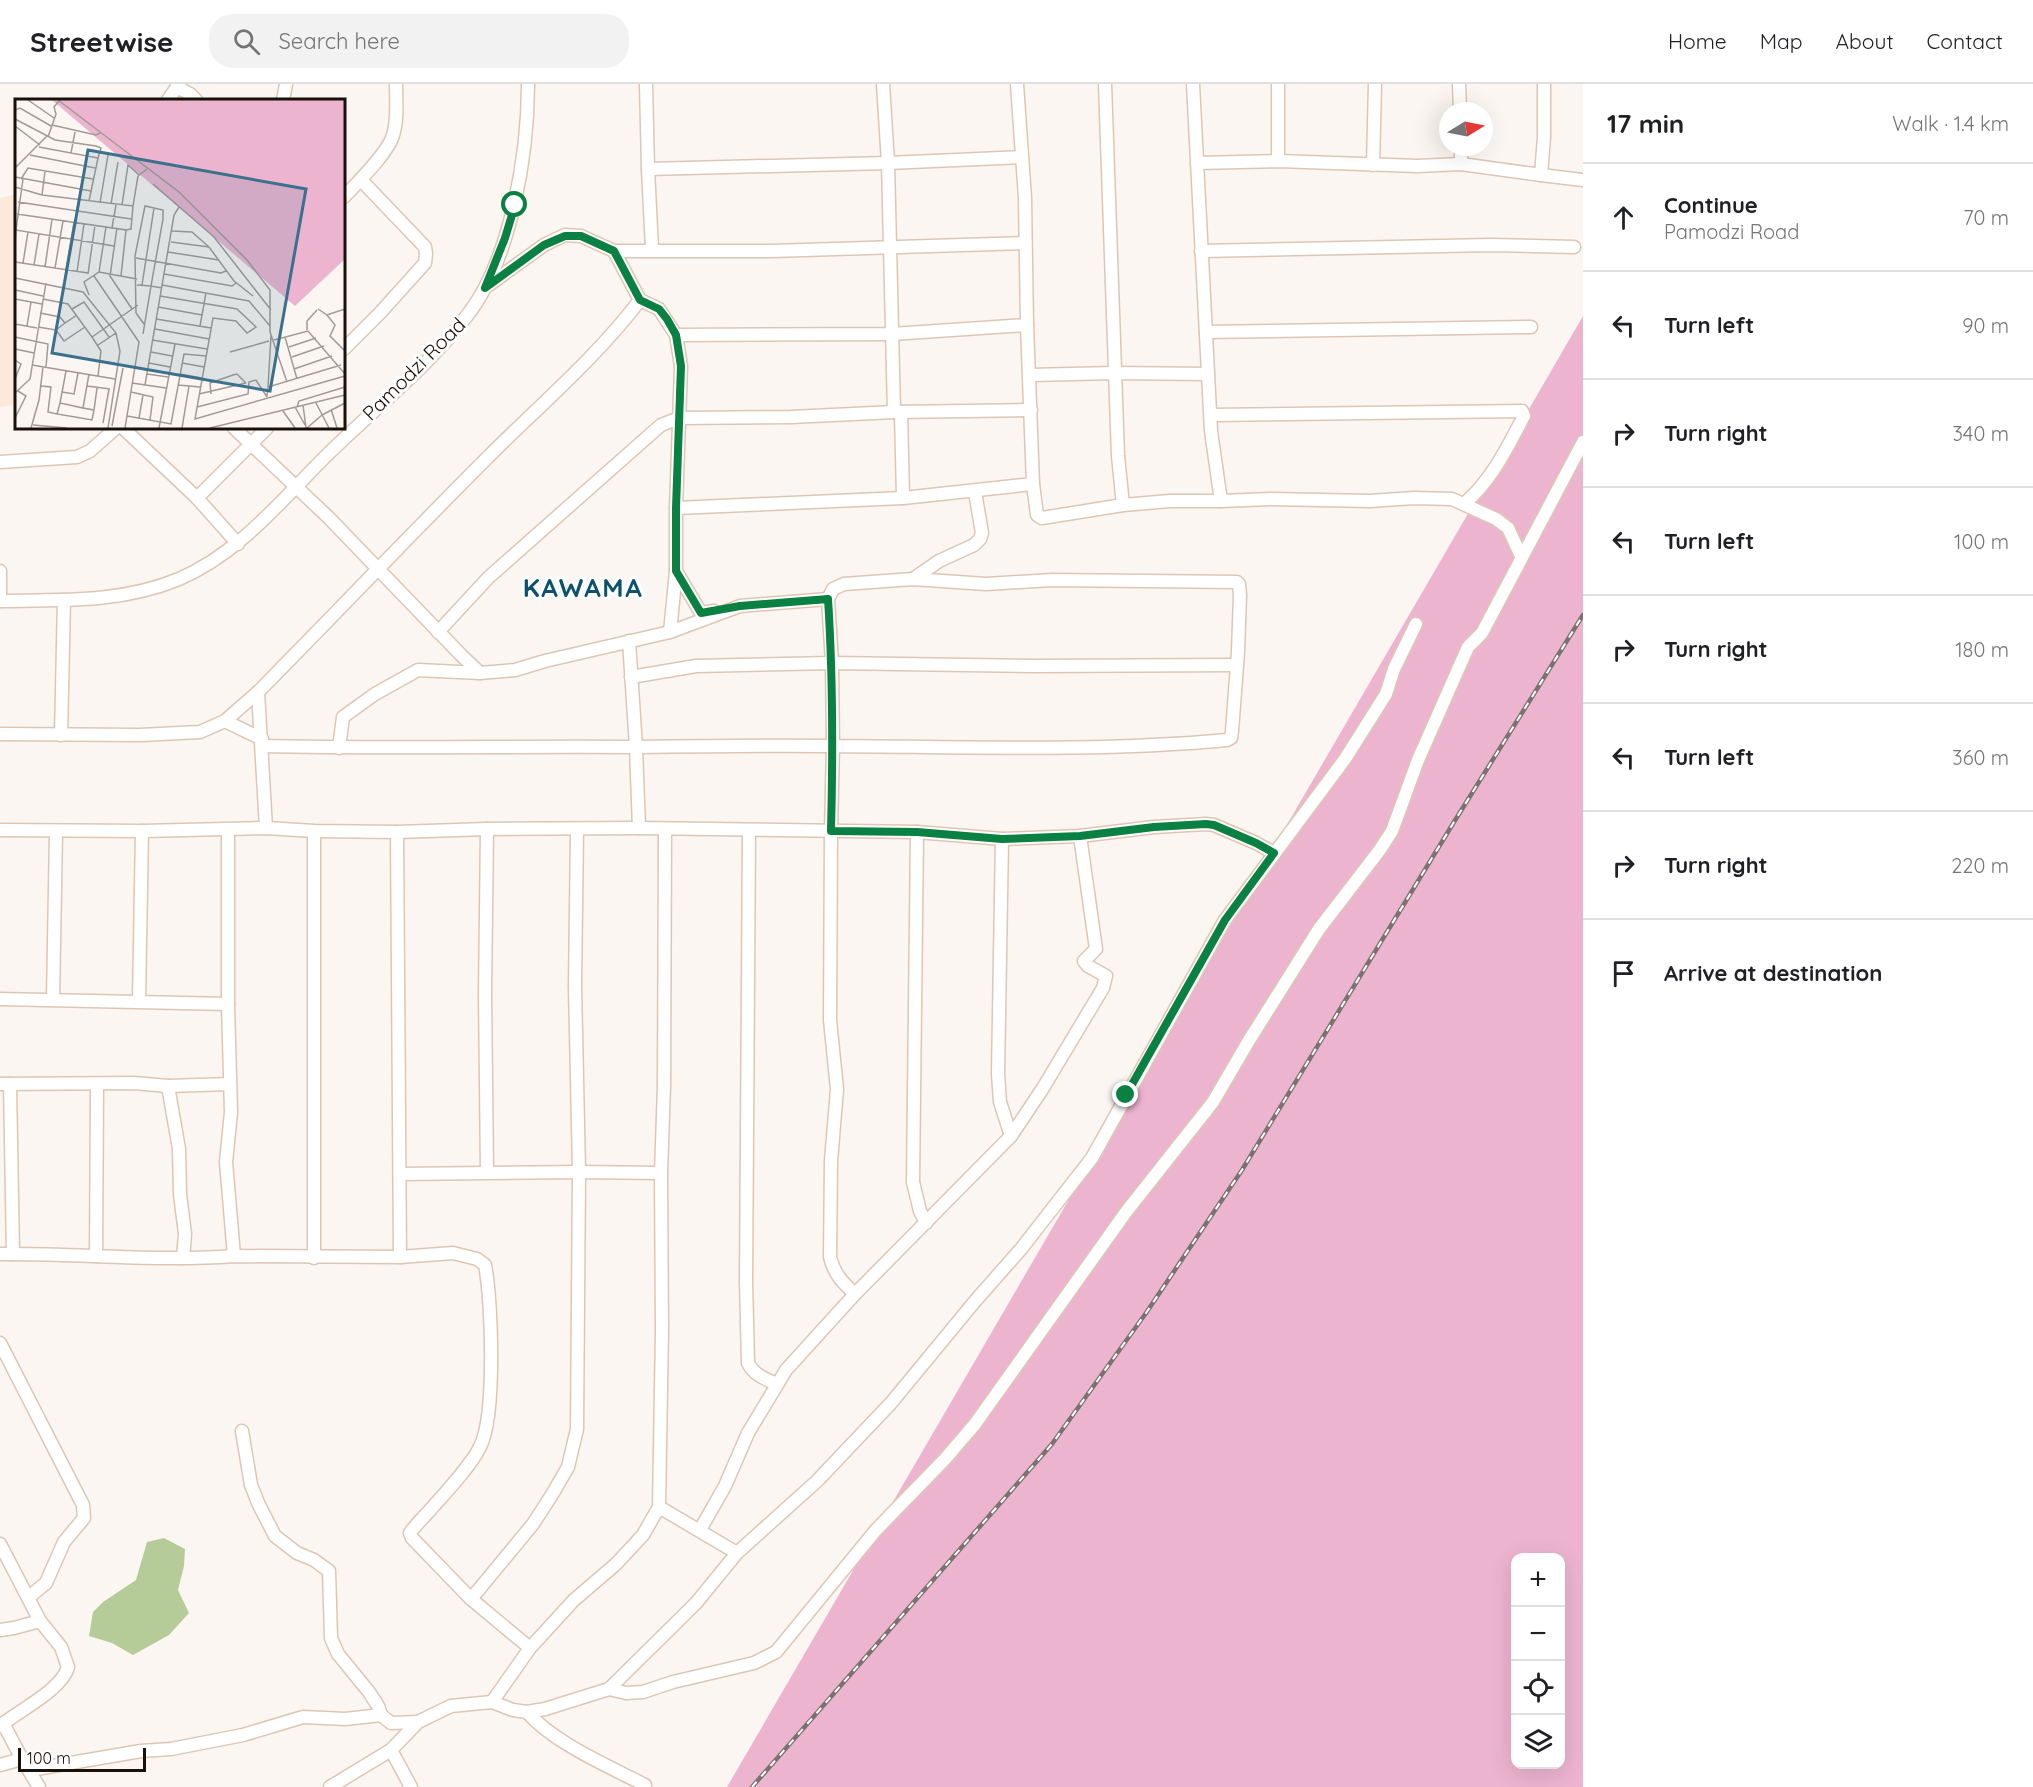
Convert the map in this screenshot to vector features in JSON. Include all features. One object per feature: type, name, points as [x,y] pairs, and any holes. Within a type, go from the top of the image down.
[{"type":"street","points":[[283,99],[286,84]]},
{"type":"street","points":[[345,195],[361,180],[391,143],[396,84]]},
{"type":"street","name":"Pamodzi Road","points":[[0,601],[102,598],[150,590],[202,567],[238,544],[467,317],[485,288],[505,238],[515,205],[528,104],[528,84]]},
{"type":"street","points":[[646,84],[652,249]]},
{"type":"street","points":[[884,84],[892,334],[903,498]]},
{"type":"street","points":[[1017,84],[1025,198],[1033,484],[1037,515],[1042,518],[1123,505],[1170,501],[1452,499],[1496,519],[1508,528],[1521,556]]},
{"type":"street","points":[[1105,84],[1114,373],[1123,505]]},
{"type":"street","points":[[1193,84],[1208,374],[1214,453],[1221,501]]},
{"type":"street","points":[[1278,84],[1278,161]]},
{"type":"street","points":[[1372,165],[1375,84]]},
{"type":"street","points":[[1459,84],[1460,102]]},
{"type":"street","points":[[1541,175],[1544,84]]},
{"type":"street","points":[[169,99],[177,86],[195,99]]},
{"type":"street","points":[[1461,156],[1461,164]]},
{"type":"street","points":[[648,169],[1021,157]]},
{"type":"street","points":[[1197,163],[1278,161],[1417,166],[1461,164],[1583,180]]},
{"type":"street","points":[[345,348],[425,263],[426,254],[425,247],[361,180]]},
{"type":"street","points":[[485,288],[544,245],[565,236],[581,236],[614,251],[652,249],[772,251],[1025,243]]},
{"type":"street","points":[[1201,251],[1491,245],[1574,247]]},
{"type":"street","points":[[614,251],[640,300],[659,309],[676,335],[681,366],[676,571],[670,632]]},
{"type":"street","points":[[0,734],[140,735],[200,732],[225,721],[258,692],[506,438],[560,389],[619,328],[640,300]]},
{"type":"street","points":[[676,335],[892,334],[1027,325]]},
{"type":"street","points":[[1206,332],[1532,327]]},
{"type":"street","points":[[1030,375],[1208,374]]},
{"type":"street","points":[[438,632],[489,578],[648,435],[661,425],[679,418],[1031,410]]},
{"type":"street","points":[[1211,415],[1522,411],[1524,416],[1497,464],[1486,481],[1465,503]]},
{"type":"street","points":[[0,462],[77,457],[90,451],[115,429]]},
{"type":"street","points":[[124,429],[197,498],[238,544]]},
{"type":"street","points":[[235,429],[329,518],[480,673]]},
{"type":"street","points":[[197,498],[266,429]]},
{"type":"street","points":[[609,1689],[626,1693],[643,1692],[673,1682],[754,1663],[776,1652],[876,1530],[975,1424],[1126,1212],[1213,1102],[1319,929],[1392,831],[1426,740],[1464,655],[1474,639],[1482,633],[1583,442]]},
{"type":"street","points":[[676,508],[903,498],[1033,484]]},
{"type":"street","points":[[913,579],[927,568],[974,545],[980,539],[982,533],[975,492]]},
{"type":"street","points":[[0,571],[0,601]]},
{"type":"street","points":[[676,571],[701,613],[740,606],[828,599]]},
{"type":"street","points":[[225,721],[262,743],[339,748],[481,746],[833,746],[1006,748],[1137,747],[1227,740],[1231,738],[1232,732],[1237,665],[1240,596],[1237,582],[1052,579],[986,584],[913,579],[844,585],[833,589],[828,599],[832,663],[833,746],[830,1020],[837,1089],[831,1161],[830,1257],[832,1268],[838,1278],[855,1294]]},
{"type":"street","points":[[61,735],[64,600]]},
{"type":"street","points":[[339,748],[343,717],[375,694],[418,670],[480,673],[515,670],[670,632],[740,606]]},
{"type":"street","points":[[330,1787],[391,1750],[418,1722],[451,1706],[492,1702],[513,1710],[527,1712],[545,1709],[609,1689],[696,1603],[737,1553],[818,1481],[891,1403],[969,1307],[1021,1249],[1092,1158],[1225,920],[1345,759],[1375,713],[1386,694],[1394,669],[1416,624]]},
{"type":"street","points":[[629,641],[639,828]]},
{"type":"street","points":[[452,672],[461,656]]},
{"type":"street","points":[[631,676],[696,666],[832,663],[1034,666],[1237,665]]},
{"type":"street","points":[[258,692],[266,828]]},
{"type":"street","points":[[0,830],[142,831],[266,828],[397,832],[639,828],[917,832],[1002,839],[1080,836],[1154,827],[1206,824],[1214,825],[1274,853]]},
{"type":"street","points":[[486,1172],[487,829]]},
{"type":"street","points":[[471,1599],[533,1524],[568,1467],[577,1429],[579,1172],[575,986],[578,829]]},
{"type":"street","points":[[228,830],[228,1004],[231,1112],[226,1162],[234,1256]]},
{"type":"street","points":[[492,1702],[530,1647],[574,1600],[616,1564],[643,1535],[659,1507],[665,830]]},
{"type":"street","points":[[749,830],[746,1282],[748,1363],[752,1370],[761,1377],[777,1384]]},
{"type":"street","points":[[53,1000],[56,831]]},
{"type":"street","points":[[139,1001],[142,831]]},
{"type":"street","points":[[314,831],[314,1257]]},
{"type":"street","points":[[397,832],[400,1257]]},
{"type":"street","points":[[917,832],[913,1182],[920,1211],[926,1223]]},
{"type":"street","points":[[700,1530],[725,1486],[748,1432],[777,1384],[806,1347],[855,1294],[1011,1136],[1081,1026],[1107,978],[1106,975],[1088,966],[1084,961],[1096,949],[1080,836]]},
{"type":"street","points":[[1002,839],[998,1074],[1000,1102],[1011,1136]]},
{"type":"street","points":[[0,999],[228,1004]]},
{"type":"street","points":[[230,1084],[168,1086],[134,1083],[5,1084],[6,1254],[183,1258],[400,1257],[453,1253],[477,1259],[485,1264],[490,1330],[490,1389],[485,1435],[479,1449],[410,1533],[412,1538],[471,1599],[530,1647]]},
{"type":"street","points":[[96,1256],[97,1085]]},
{"type":"street","points":[[168,1086],[179,1149],[180,1194],[185,1234],[183,1258]]},
{"type":"street","points":[[400,1174],[661,1173]]},
{"type":"street","points":[[0,1343],[83,1505],[84,1518],[64,1542],[46,1584],[29,1597]]},
{"type":"street","points":[[242,1431],[252,1485],[259,1505],[275,1536],[297,1553],[314,1560],[329,1571],[331,1638],[338,1654],[378,1706],[381,1715],[391,1723],[418,1722]]},
{"type":"street","points":[[659,1507],[737,1553]]},
{"type":"street","points":[[0,1544],[40,1620],[61,1647],[68,1670],[34,1704],[2,1724],[39,1787]]},
{"type":"street","points":[[0,1630],[40,1620]]},
{"type":"street","points":[[527,1712],[546,1731],[563,1742],[645,1785]]},
{"type":"street","points":[[0,1765],[26,1765],[171,1749],[243,1735],[303,1717],[345,1719],[381,1715]]},
{"type":"street","points":[[391,1750],[411,1787]]},
{"type":"shaded area","points":[[15,194],[15,405],[0,407],[0,198]]},
{"type":"shaded area","points":[[1583,316],[1583,1787],[727,1787]]},
{"type":"shaded area","points":[[164,1538],[185,1549],[184,1566],[178,1590],[189,1613],[169,1635],[133,1655],[112,1643],[89,1636],[93,1612],[103,1602],[136,1580],[147,1542]]},
{"type":"railway","points":[[752,1787],[1052,1444],[1146,1313],[1242,1170],[1583,615]]},
{"type":"district","name":"KAWAMA","points":[[583,588]]},
{"type":"route","points":[[515,205],[505,238],[485,288],[544,245],[565,236],[581,236],[614,251],[640,300],[659,309],[676,335],[681,366],[676,571],[701,613],[740,606],[828,599],[832,663],[831,831],[917,832],[1002,839],[1080,836],[1154,827],[1206,824],[1214,825],[1274,853],[1225,920],[1173,1016],[1126,1095]]}]
